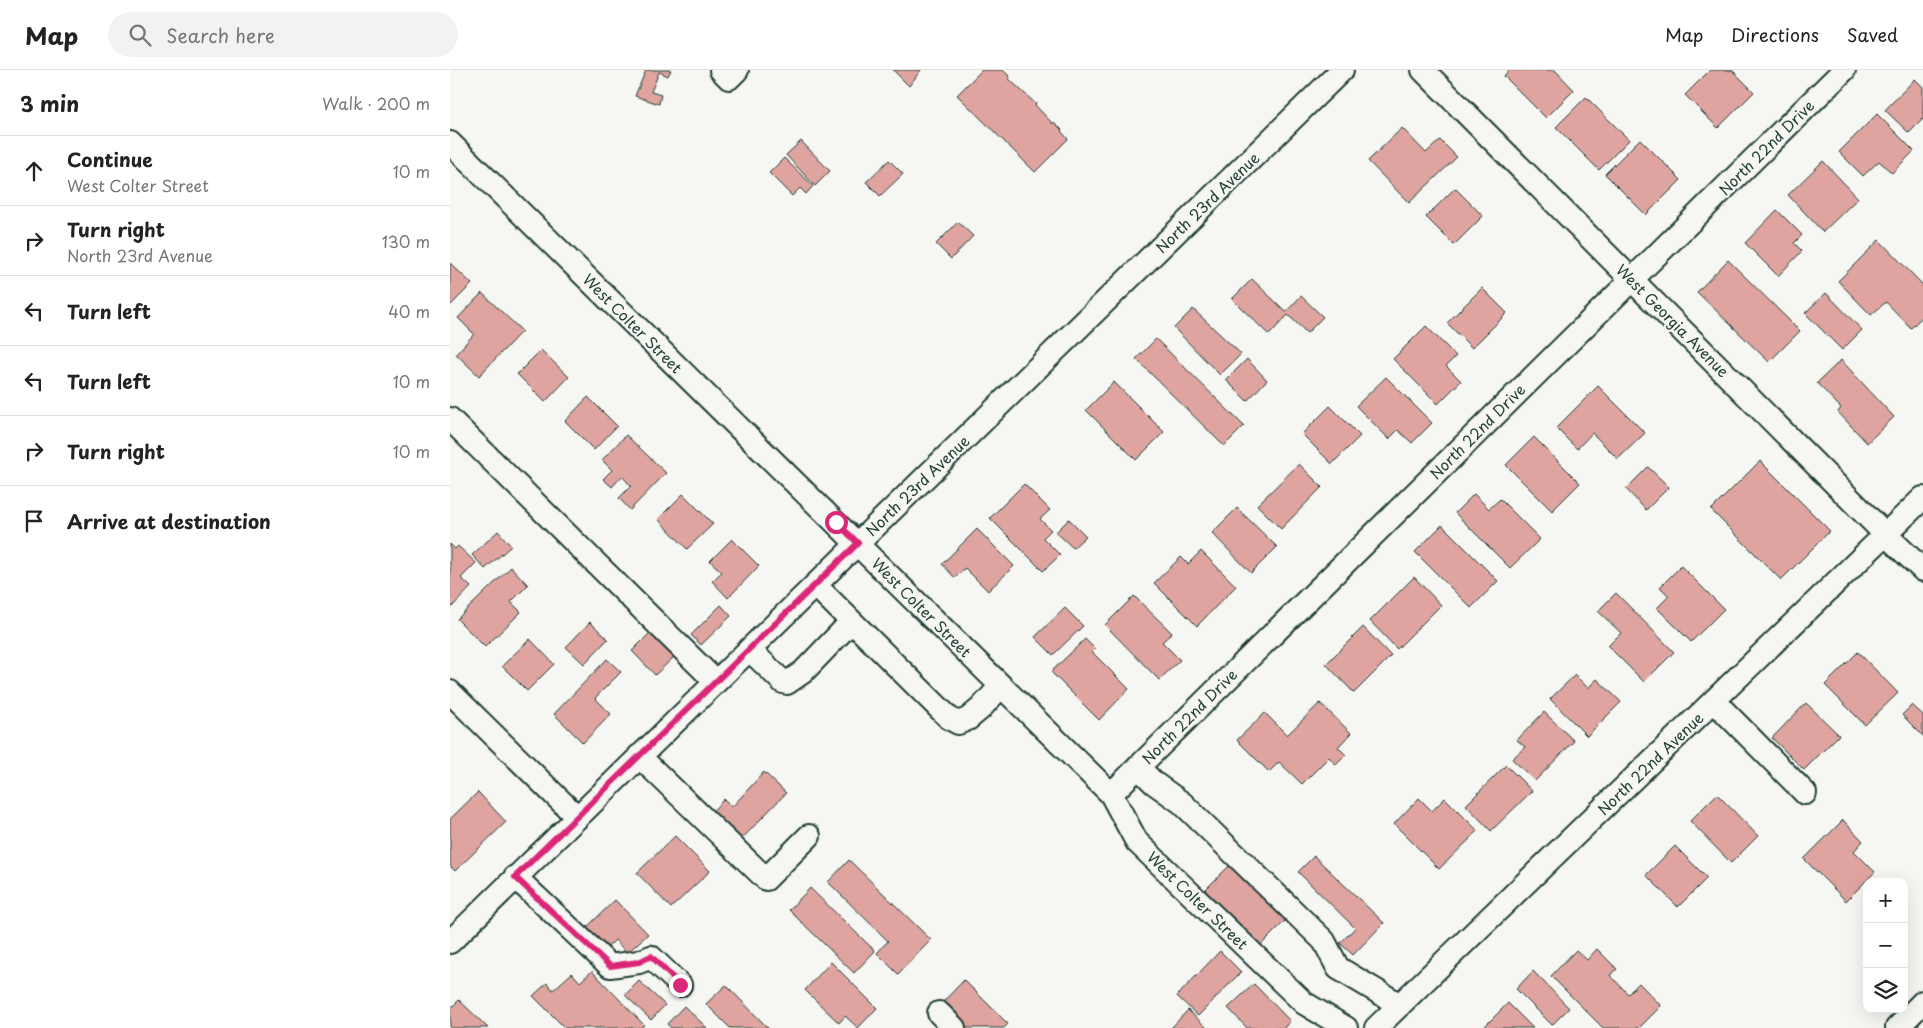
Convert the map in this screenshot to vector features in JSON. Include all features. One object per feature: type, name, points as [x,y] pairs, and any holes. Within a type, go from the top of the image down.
[{"type":"street","name":"North 23rd Avenue","points":[[450,942],[576,816],[750,650],[1342,70]]},
{"type":"street","name":"West Georgia Avenue","points":[[1423,70],[1923,570]]},
{"type":"street","name":"North 22nd Drive","points":[[1111,794],[1844,70]]},
{"type":"street","name":"West Colter Street","points":[[450,143],[1111,794],[1138,842],[1304,1003],[1346,1028]]},
{"type":"street","points":[[450,419],[716,682]]},
{"type":"street","name":"North 22nd Avenue","points":[[1376,1028],[1923,498]]},
{"type":"street","points":[[815,585],[949,718],[958,723],[968,719],[1001,686]]},
{"type":"street","points":[[750,650],[783,682],[787,683],[803,672],[852,622]]},
{"type":"street","points":[[450,692],[576,816]]},
{"type":"street","points":[[1714,701],[1805,793]]},
{"type":"street","points":[[639,756],[766,879],[808,836]]},
{"type":"street","points":[[1138,767],[1154,783],[1182,803],[1324,941],[1338,968],[1400,1005]]},
{"type":"street","points":[[515,877],[610,966],[639,962],[651,956],[680,985]]},
{"type":"street","points":[[1897,1028],[1923,1002]]},
{"type":"building","points":[[646,70],[671,70],[668,76],[659,72],[651,92],[661,95],[659,104],[635,96]]},
{"type":"building","points":[[893,70],[921,70],[909,86]]},
{"type":"building","points":[[982,70],[1003,70],[1010,77],[1009,79],[1036,104],[1053,124],[1054,122],[1062,130],[1068,139],[1035,172],[957,95]]},
{"type":"building","points":[[1509,70],[1555,70],[1574,90],[1546,118],[1504,76]]},
{"type":"building","points":[[1710,70],[1732,70],[1754,92],[1718,128],[1685,95]]},
{"type":"building","points":[[1915,79],[1923,87],[1923,119],[1909,133],[1885,110]]},
{"type":"building","points":[[1586,97],[1629,140],[1599,170],[1556,127]]},
{"type":"building","points":[[1877,114],[1914,151],[1892,173],[1879,161],[1863,176],[1839,152]]},
{"type":"building","points":[[1402,128],[1426,153],[1440,140],[1457,157],[1409,203],[1368,161]]},
{"type":"building","points":[[1640,139],[1681,180],[1646,215],[1605,174]]},
{"type":"building","points":[[801,141],[830,171],[815,186],[786,155]]},
{"type":"building","points":[[784,158],[813,186],[806,194],[800,188],[792,196],[769,173]]},
{"type":"building","points":[[889,160],[903,174],[880,196],[866,182]]},
{"type":"building","points":[[1823,161],[1858,198],[1823,232],[1788,195]]},
{"type":"building","points":[[1455,188],[1483,216],[1454,245],[1426,217]]},
{"type":"building","points":[[1777,210],[1802,235],[1794,243],[1802,251],[1778,276],[1745,243]]},
{"type":"building","points":[[958,222],[973,236],[951,259],[936,244]]},
{"type":"building","points":[[1879,240],[1923,285],[1923,316],[1911,328],[1886,302],[1871,315],[1838,281]]},
{"type":"building","points":[[1728,260],[1800,331],[1769,362],[1697,292]]},
{"type":"building","points":[[450,263],[472,284],[450,306]]},
{"type":"building","points":[[1252,279],[1286,312],[1301,296],[1323,317],[1307,333],[1288,315],[1269,335],[1232,299]]},
{"type":"building","points":[[1482,288],[1507,313],[1472,348],[1447,323]]},
{"type":"building","points":[[482,293],[522,331],[479,376],[456,354],[474,334],[458,318]]},
{"type":"building","points":[[1826,293],[1862,330],[1842,350],[1805,313]]},
{"type":"building","points":[[1193,309],[1241,354],[1220,375],[1174,328]]},
{"type":"building","points":[[1426,326],[1456,356],[1446,366],[1461,381],[1438,404],[1393,359]]},
{"type":"building","points":[[1156,339],[1244,426],[1224,446],[1136,359]]},
{"type":"building","points":[[541,350],[569,377],[545,402],[517,374]]},
{"type":"building","points":[[1247,359],[1267,380],[1247,401],[1226,380]]},
{"type":"building","points":[[1841,360],[1894,417],[1867,443],[1838,412],[1841,408],[1817,383]]},
{"type":"building","points":[[1386,377],[1432,423],[1412,443],[1398,430],[1389,439],[1356,406]]},
{"type":"building","points":[[1114,382],[1164,432],[1136,460],[1086,410]]},
{"type":"building","points":[[1598,386],[1645,433],[1618,459],[1592,433],[1577,449],[1556,428]]},
{"type":"building","points":[[588,397],[617,426],[594,450],[565,421]]},
{"type":"building","points":[[1330,406],[1360,436],[1332,464],[1302,434]]},
{"type":"building","points":[[626,435],[666,473],[630,510],[619,498],[631,486],[622,476],[612,487],[603,479],[612,470],[602,460]]},
{"type":"building","points":[[1534,437],[1580,483],[1552,511],[1506,465]]},
{"type":"building","points":[[1760,461],[1830,531],[1781,580],[1711,510]]},
{"type":"building","points":[[1299,464],[1322,487],[1281,529],[1257,505]]},
{"type":"building","points":[[1648,467],[1669,487],[1646,510],[1626,489]]},
{"type":"building","points":[[1024,484],[1050,510],[1040,519],[1051,530],[1043,538],[1060,555],[1043,571],[990,518]]},
{"type":"building","points":[[683,494],[713,524],[687,549],[658,519]]},
{"type":"building","points":[[1474,494],[1489,509],[1500,499],[1540,539],[1510,568],[1455,513]]},
{"type":"building","points":[[1237,508],[1277,547],[1251,573],[1212,533]]},
{"type":"building","points":[[1069,519],[1086,536],[1073,548],[1056,532]]},
{"type":"building","points":[[1442,525],[1498,581],[1471,608],[1415,552]]},
{"type":"building","points":[[977,529],[1014,566],[988,591],[965,568],[955,578],[942,564]]},
{"type":"building","points":[[498,531],[511,546],[485,569],[472,555]]},
{"type":"building","points":[[732,539],[759,566],[728,598],[712,581],[722,572],[710,561]]},
{"type":"building","points":[[450,544],[455,549],[458,546],[476,563],[461,578],[471,587],[450,609]]},
{"type":"building","points":[[1201,551],[1236,586],[1197,626],[1154,583],[1181,557],[1188,564]]},
{"type":"building","points":[[1681,566],[1724,609],[1691,642],[1657,608],[1669,596],[1660,587]]},
{"type":"building","points":[[511,567],[528,585],[511,602],[521,612],[485,647],[457,619]]},
{"type":"building","points":[[1414,577],[1441,605],[1397,649],[1370,621]]},
{"type":"building","points":[[1616,593],[1674,652],[1644,682],[1608,646],[1621,633],[1598,611]]},
{"type":"building","points":[[1134,596],[1172,633],[1162,642],[1180,660],[1159,680],[1105,625]]},
{"type":"building","points":[[721,605],[731,616],[701,645],[691,635]]},
{"type":"building","points":[[1065,608],[1083,626],[1053,655],[1035,637]]},
{"type":"building","points":[[590,622],[608,639],[584,664],[566,647]]},
{"type":"building","points":[[1363,627],[1391,656],[1354,693],[1326,664]]},
{"type":"building","points":[[651,632],[674,657],[655,675],[632,651]]},
{"type":"building","points":[[530,639],[554,664],[527,691],[502,666]]},
{"type":"building","points":[[1085,639],[1095,649],[1092,652],[1129,689],[1099,720],[1051,672]]},
{"type":"building","points":[[1858,652],[1898,693],[1865,725],[1825,685]]},
{"type":"building","points":[[607,659],[621,672],[595,698],[611,714],[583,743],[554,714]]},
{"type":"building","points":[[1575,675],[1588,688],[1597,679],[1621,702],[1587,736],[1550,699]]},
{"type":"building","points":[[1320,703],[1351,733],[1338,747],[1346,755],[1336,765],[1329,757],[1302,784],[1279,762],[1269,772],[1237,740],[1265,713],[1287,735]]},
{"type":"building","points":[[1806,703],[1839,735],[1804,770],[1772,738]]},
{"type":"building","points":[[1912,705],[1923,715],[1923,736],[1902,715]]},
{"type":"building","points":[[1544,712],[1574,741],[1535,781],[1512,759],[1525,747],[1517,740]]},
{"type":"building","points":[[1506,765],[1532,791],[1491,831],[1466,805]]},
{"type":"building","points":[[764,772],[786,793],[734,847],[705,819],[724,799],[732,807]]},
{"type":"building","points":[[478,792],[506,822],[455,871],[450,866],[450,819]]},
{"type":"building","points":[[1717,794],[1758,836],[1731,863],[1690,821]]},
{"type":"building","points":[[1419,798],[1432,811],[1445,798],[1478,831],[1439,869],[1394,824]]},
{"type":"building","points":[[1843,820],[1863,841],[1854,851],[1875,872],[1869,878],[1863,878],[1863,884],[1846,901],[1804,859]]},
{"type":"building","points":[[675,836],[710,871],[671,908],[637,873]]},
{"type":"building","points":[[1675,846],[1707,878],[1678,907],[1646,875]]},
{"type":"building","points":[[1314,856],[1384,923],[1353,955],[1340,943],[1355,928],[1298,872]]},
{"type":"building","points":[[849,860],[931,940],[898,974],[877,953],[888,941],[828,882]]},
{"type":"building","points":[[1231,864],[1287,919],[1261,945],[1205,890]]},
{"type":"building","points":[[810,888],[875,951],[854,973],[789,910]]},
{"type":"building","points":[[615,900],[648,934],[627,953],[615,940],[606,949],[586,928]]},
{"type":"building","points":[[1597,949],[1617,969],[1610,975],[1628,994],[1639,983],[1661,1006],[1639,1028],[1603,1028],[1551,976],[1576,950],[1587,960]]},
{"type":"building","points":[[1220,951],[1241,972],[1198,1016],[1177,996]]},
{"type":"building","points":[[831,962],[877,1008],[858,1028],[845,1016],[839,1023],[805,990]]},
{"type":"building","points":[[592,971],[644,1025],[640,1028],[565,1028],[533,996],[547,983],[553,990],[572,973],[580,982]]},
{"type":"building","points":[[1533,971],[1569,1008],[1552,1025],[1516,989]]},
{"type":"building","points":[[964,980],[1008,1024],[1004,1028],[967,1028],[942,1003]]},
{"type":"building","points":[[639,981],[665,1005],[651,1020],[625,995]]},
{"type":"building","points":[[1254,984],[1290,1021],[1284,1028],[1247,1028],[1228,1008]]},
{"type":"building","points":[[726,985],[768,1028],[730,1028],[706,1004]]},
{"type":"building","points":[[459,1000],[488,1028],[450,1028],[450,1009]]},
{"type":"building","points":[[1508,1003],[1533,1028],[1483,1028]]},
{"type":"building","points":[[684,1006],[707,1028],[671,1028],[667,1024]]},
{"type":"building","points":[[1188,1010],[1207,1028],[1171,1028]]},
{"type":"route","points":[[680,985],[651,956],[639,962],[610,966],[515,877],[858,543],[836,522]]}]
